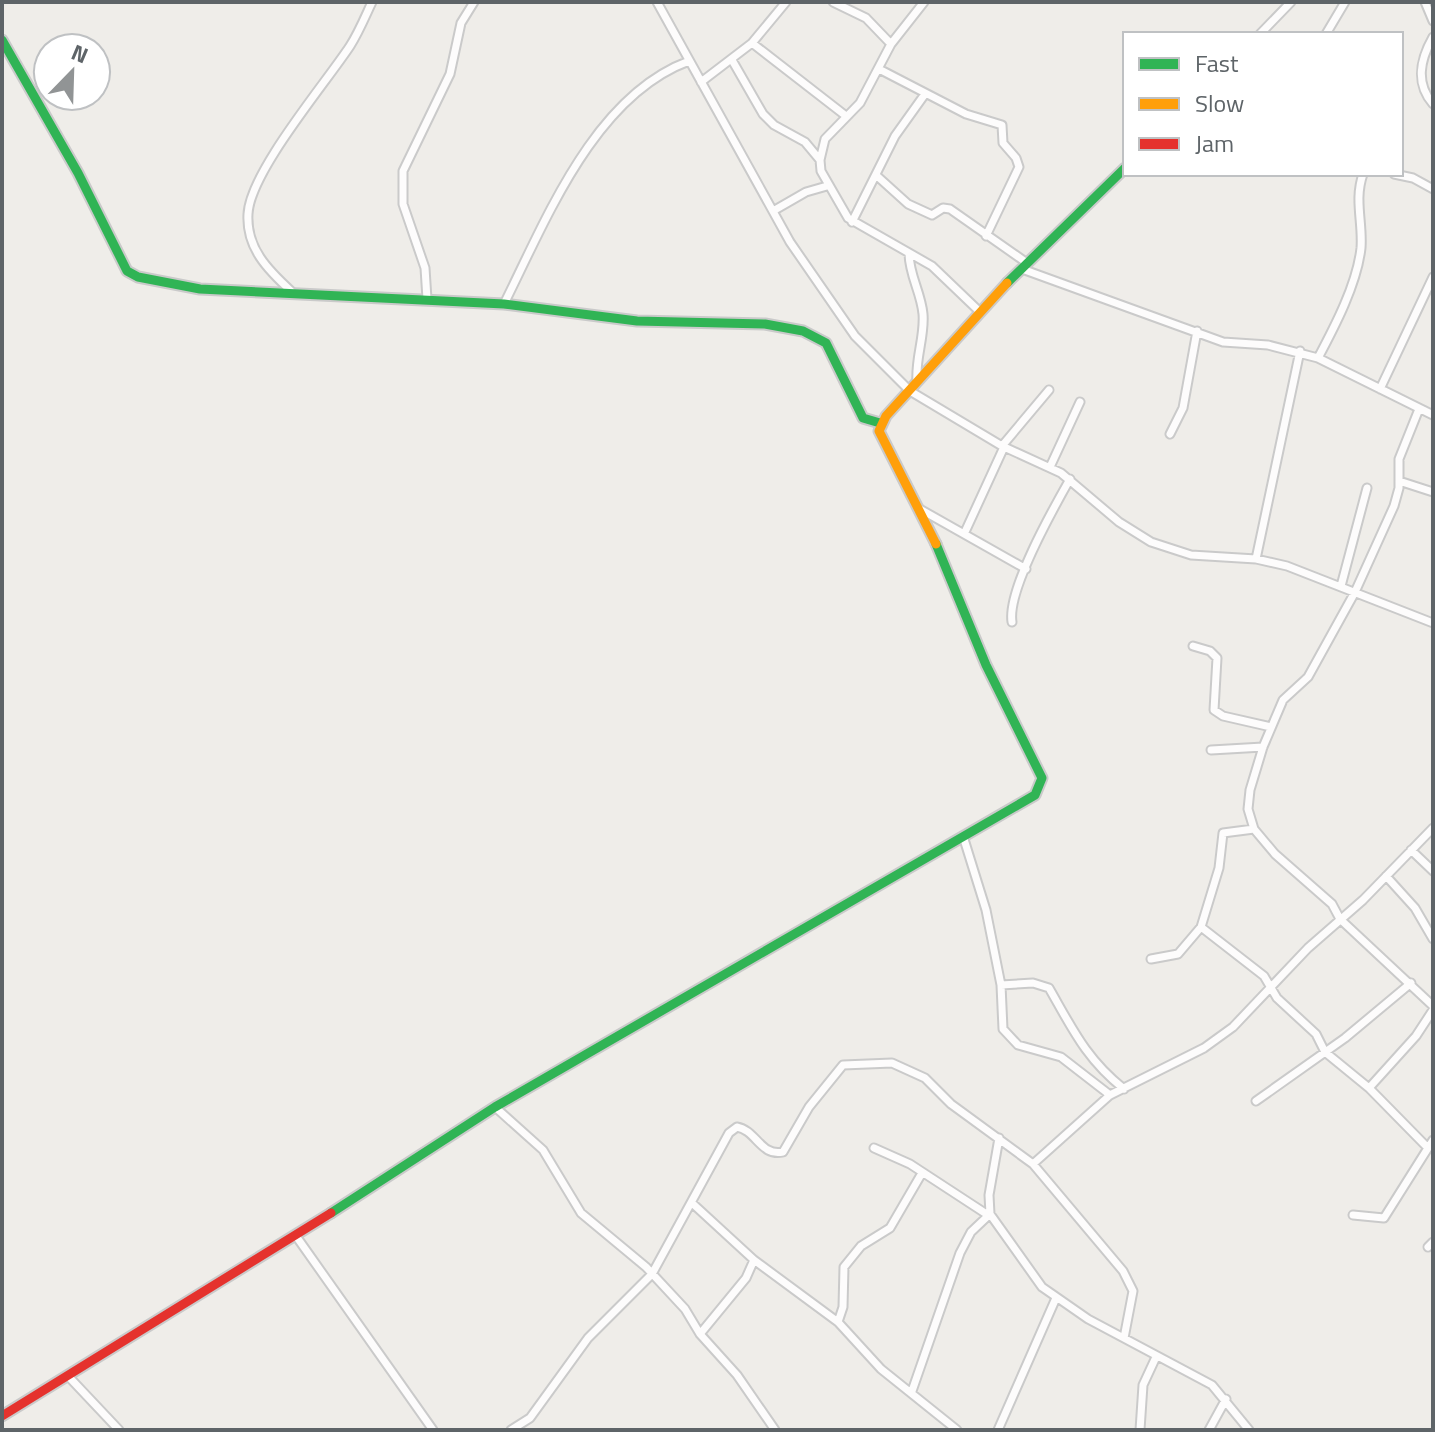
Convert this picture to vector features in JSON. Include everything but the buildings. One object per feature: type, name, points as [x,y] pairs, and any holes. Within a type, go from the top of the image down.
[{"type":"street","points":[[291,291],[256,253],[248,211],[268,166],[352,42],[372,2]]},
{"type":"street","points":[[427,299],[425,268],[403,204],[403,171],[450,74],[461,23],[474,2]]},
{"type":"street","points":[[657,2],[773,211],[835,311],[887,371],[910,391],[1003,446],[1070,479],[1119,522],[1151,542],[1191,555],[1256,559],[1341,586],[1433,623]]},
{"type":"street","points":[[701,82],[752,43],[786,2]]},
{"type":"street","points":[[833,2],[866,18],[891,44]]},
{"type":"street","points":[[820,160],[825,139],[860,103],[891,44],[924,2]]},
{"type":"street","points":[[1262,32],[1291,2]]},
{"type":"street","points":[[1327,32],[1345,2]]},
{"type":"street","points":[[1425,2],[1433,21]]},
{"type":"street","points":[[1433,37],[1421,66],[1424,93],[1433,104]]},
{"type":"street","points":[[2,40],[78,173],[127,271],[138,277],[200,289],[291,291],[504,304],[623,320],[765,324],[803,331],[826,343],[863,418],[880,423]]},
{"type":"street","points":[[752,43],[846,116]]},
{"type":"street","points":[[732,60],[763,114],[774,125],[805,142],[820,160],[827,186],[852,222],[942,274],[980,312]]},
{"type":"street","points":[[504,304],[553,205],[592,140],[662,73],[689,61]]},
{"type":"street","points":[[879,69],[966,114],[1002,125],[1003,143],[1016,158],[1019,167],[986,236]]},
{"type":"street","points":[[852,222],[895,136],[925,94]]},
{"type":"street","points":[[2,1416],[296,1236],[495,1107],[1035,795],[1042,778],[986,665],[946,564],[881,441],[880,423],[1024,266],[1123,170]]},
{"type":"street","points":[[877,176],[918,210],[932,215],[947,208],[1024,266],[1223,342],[1300,351],[1433,415]]},
{"type":"street","points":[[1318,358],[1358,264],[1361,239],[1357,198],[1362,176]]},
{"type":"street","points":[[1403,176],[1433,189]]},
{"type":"street","points":[[773,211],[806,192],[827,186]]},
{"type":"street","points":[[909,253],[911,278],[923,317],[916,359],[917,382]]},
{"type":"street","points":[[1380,389],[1433,277]]},
{"type":"street","points":[[1170,434],[1183,408],[1197,331]]},
{"type":"street","points":[[1256,559],[1300,351]]},
{"type":"street","points":[[965,532],[1003,446],[1049,390]]},
{"type":"street","points":[[1050,467],[1080,402]]},
{"type":"street","points":[[1369,1088],[1416,1036],[1433,1008],[1411,983],[1340,919],[1332,904],[1275,854],[1254,829],[1248,799],[1263,747],[1288,692],[1308,677],[1355,592],[1394,506],[1399,459],[1419,409]]},
{"type":"street","points":[[1012,622],[1012,603],[1070,479]]},
{"type":"street","points":[[1399,481],[1433,492]]},
{"type":"street","points":[[1341,586],[1367,488]]},
{"type":"street","points":[[918,508],[1026,569]]},
{"type":"street","points":[[1193,646],[1210,651],[1217,658],[1213,702],[1217,714],[1271,727]]},
{"type":"street","points":[[1211,750],[1263,747]]},
{"type":"street","points":[[1033,1164],[1110,1095],[1220,1039],[1433,828]]},
{"type":"street","points":[[1151,959],[1178,954],[1201,927],[1222,856],[1223,833],[1254,829]]},
{"type":"street","points":[[963,836],[984,901],[1001,985],[1001,1020],[1010,1041],[1028,1050],[1061,1057],[1110,1095]]},
{"type":"street","points":[[1411,850],[1433,871]]},
{"type":"street","points":[[1386,876],[1420,915],[1433,939]]},
{"type":"street","points":[[1201,927],[1264,976],[1287,1008],[1316,1034],[1325,1052],[1369,1088],[1427,1147]]},
{"type":"street","points":[[1001,985],[1033,983],[1049,988],[1062,1017],[1096,1063],[1124,1089]]},
{"type":"street","points":[[1256,1101],[1325,1052],[1411,983]]},
{"type":"street","points":[[511,1430],[530,1418],[588,1338],[652,1274],[729,1133],[737,1127],[745,1128],[765,1149],[783,1152],[809,1107],[843,1065],[892,1063],[913,1070],[951,1104],[1033,1164],[1128,1281],[1133,1291],[1124,1338]]},
{"type":"street","points":[[495,1107],[543,1150],[581,1213],[652,1274],[685,1309],[700,1334],[737,1375],[775,1430]]},
{"type":"street","points":[[912,1391],[960,1253],[971,1232],[989,1214],[989,1195],[999,1138]]},
{"type":"street","points":[[1353,1215],[1384,1218],[1433,1140]]},
{"type":"street","points":[[874,1148],[989,1214],[1029,1270],[1056,1298],[1156,1357],[1212,1385],[1249,1430]]},
{"type":"street","points":[[838,1322],[843,1307],[844,1267],[861,1246],[890,1228],[922,1173]]},
{"type":"street","points":[[692,1203],[754,1260],[838,1322],[881,1369],[957,1430]]},
{"type":"street","points":[[296,1236],[433,1430]]},
{"type":"street","points":[[700,1334],[746,1278],[754,1260]]},
{"type":"street","points":[[998,1430],[1056,1298]]},
{"type":"street","points":[[1140,1430],[1143,1385],[1156,1357]]},
{"type":"street","points":[[69,1377],[119,1430]]},
{"type":"street","points":[[1209,1430],[1226,1399]]},
{"type":"traffic: fast","points":[[2,40],[78,173],[127,271],[138,277],[200,289],[504,304],[637,321],[765,324],[803,331],[826,343],[863,418],[880,423]]},
{"type":"traffic: fast","points":[[1007,283],[1123,170]]},
{"type":"traffic: fast","points":[[331,1213],[495,1107],[1035,795],[1042,778],[986,665],[936,544]]},
{"type":"traffic: slow","points":[[936,544],[879,431],[886,416],[1007,283]]},
{"type":"traffic: jam","points":[[2,1416],[331,1213]]}]
